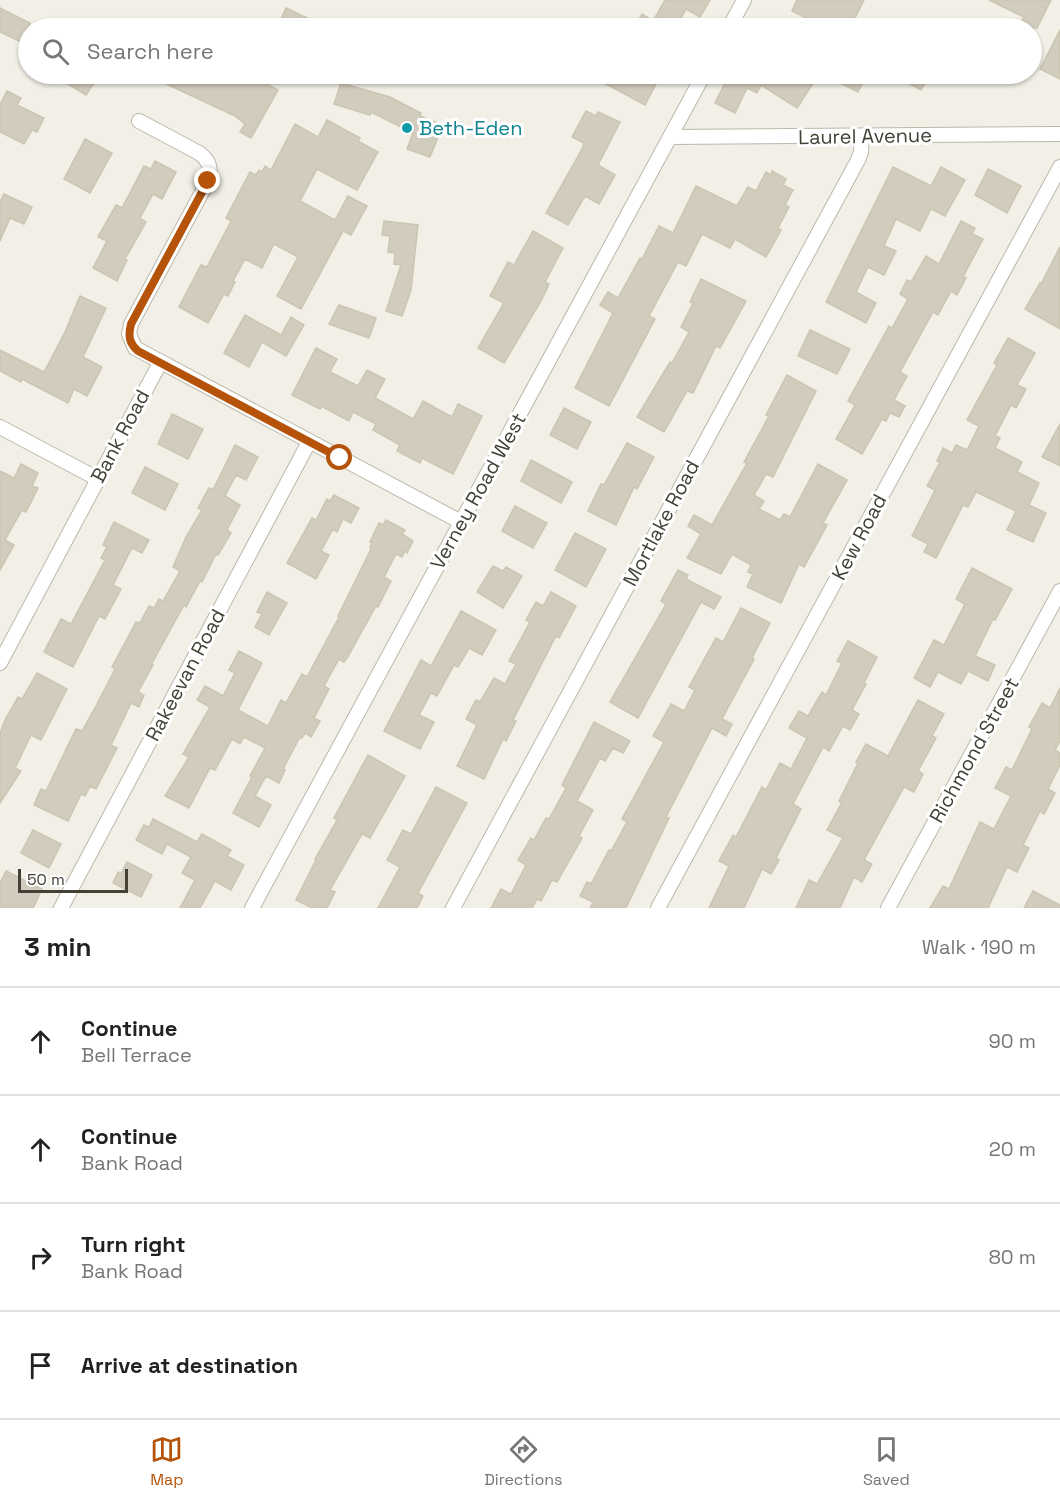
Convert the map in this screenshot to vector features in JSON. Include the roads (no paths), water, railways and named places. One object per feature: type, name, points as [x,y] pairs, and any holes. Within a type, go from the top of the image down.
[{"type":"street","points":[[734,18],[744,0]]},
{"type":"street","name":"Verney Road West","points":[[252,908],[699,84]]},
{"type":"street","points":[[139,121],[199,153],[206,160],[210,170],[208,181],[130,329],[129,339],[135,348],[159,363],[461,522]]},
{"type":"street","name":"Laurel Avenue","points":[[670,137],[1060,134]]},
{"type":"street","name":"Mortlake Road","points":[[453,908],[858,160],[862,136]]},
{"type":"street","name":"Kew Road","points":[[658,908],[1060,167]]},
{"type":"street","name":"Bank Road","points":[[0,663],[159,363]]},
{"type":"street","points":[[0,427],[98,479]]},
{"type":"street","name":"Rakeevan Road","points":[[61,908],[309,442]]},
{"type":"street","name":"Richmond Street","points":[[888,908],[1060,591]]},
{"type":"place","name":"Beth-Eden","points":[[407,128]]}]
